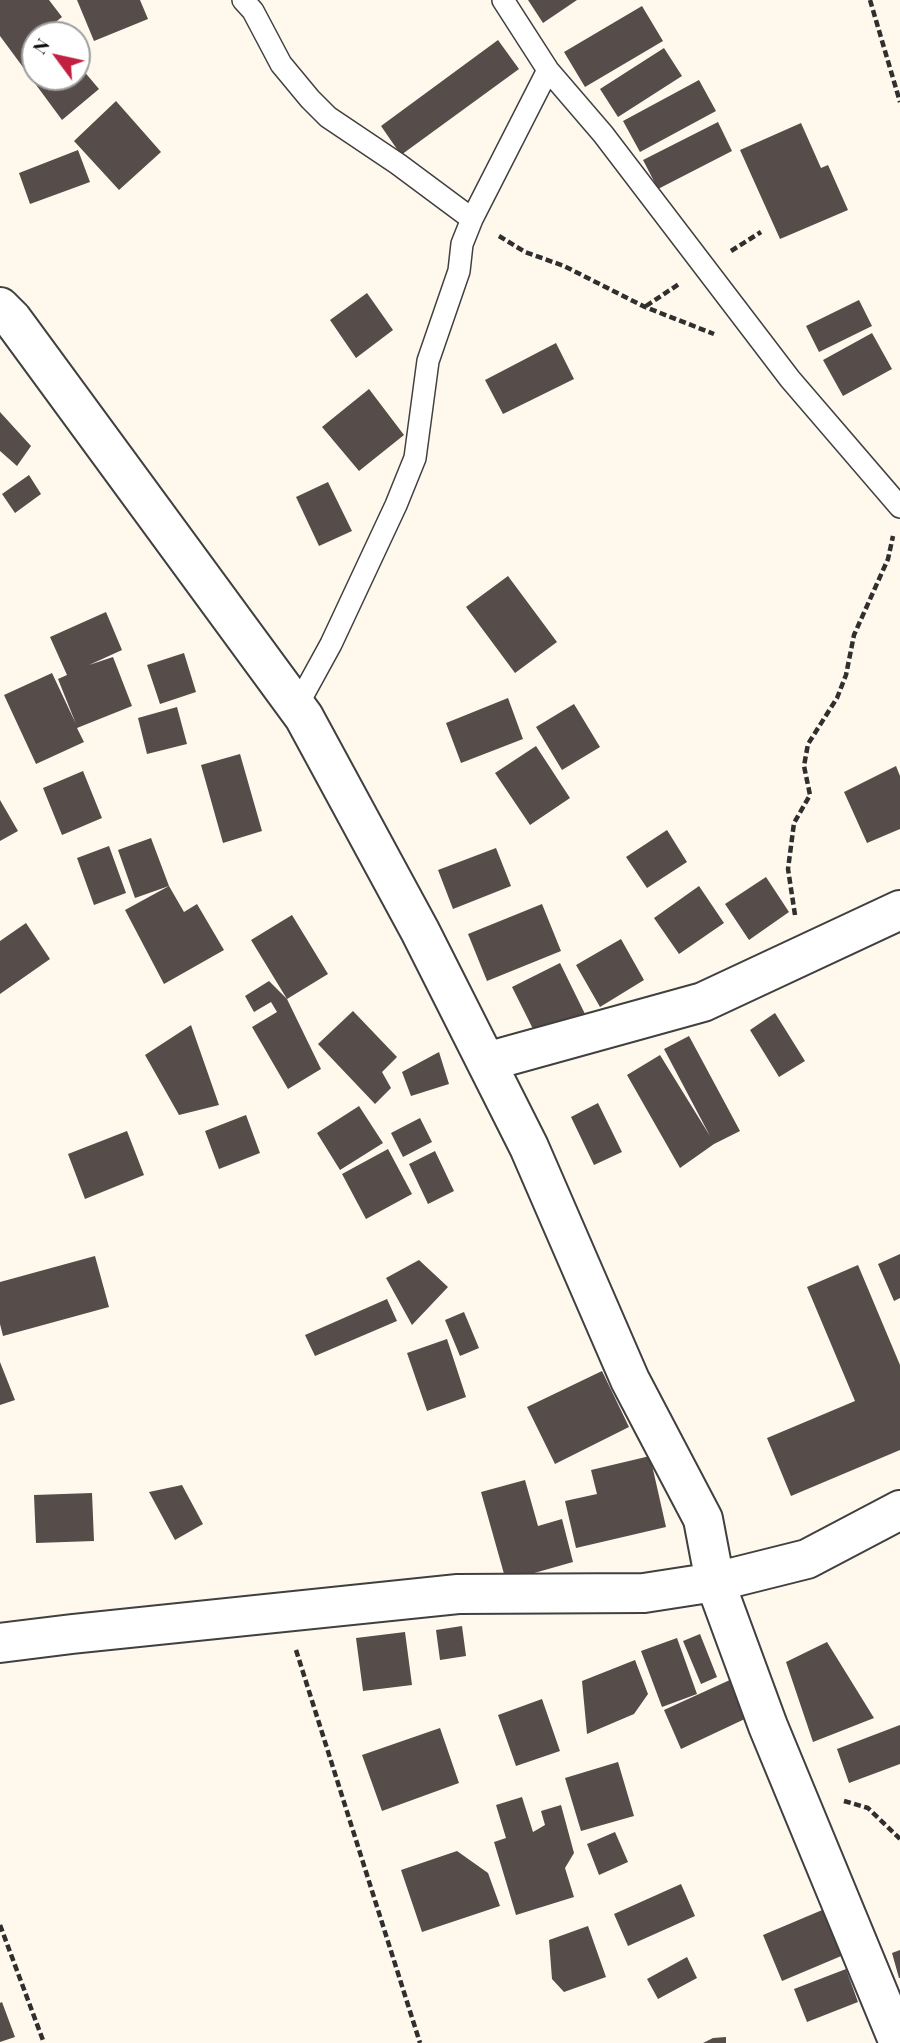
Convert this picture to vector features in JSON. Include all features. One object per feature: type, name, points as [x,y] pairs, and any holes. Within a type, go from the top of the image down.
[{"type":"street","points":[[0,307],[20,330],[297,706],[414,919],[529,1147],[630,1380],[703,1519],[715,1582],[792,1785],[899,2043]]},
{"type":"street","points":[[486,1062],[703,1002],[900,910]]},
{"type":"street","points":[[0,1643],[72,1633],[458,1594],[644,1593],[715,1582],[807,1559],[900,1510]]},
{"type":"lane","points":[[243,0],[253,11],[281,64],[319,108],[472,219]]},
{"type":"lane","points":[[503,0],[548,70],[603,134],[790,379],[900,507]]},
{"type":"lane","points":[[297,706],[331,644],[415,458],[428,360],[458,271],[462,244],[472,219],[548,70]]},
{"type":"path","points":[[870,0],[900,102]]},
{"type":"path","points":[[472,219],[525,252],[564,266],[645,307],[725,338]]},
{"type":"path","points":[[785,964],[795,912],[788,869],[793,823],[810,795],[804,766],[808,744],[837,698],[846,675],[854,635],[888,559],[894,533]]},
{"type":"path","points":[[284,1612],[420,2043]]},
{"type":"path","points":[[792,1785],[868,1808],[900,1839]]},
{"type":"path","points":[[0,1924],[44,2043]]},
{"type":"building","points":[[0,0],[49,0],[62,17],[57,21],[21,21],[21,64],[0,36]]},
{"type":"building","points":[[77,0],[140,0],[148,19],[94,41],[91,21],[86,21]]},
{"type":"building","points":[[528,0],[577,0],[543,23]]},
{"type":"building","points":[[642,6],[663,41],[585,87],[564,52]]},
{"type":"building","points":[[498,40],[519,69],[401,155],[381,126]]},
{"type":"building","points":[[664,48],[682,76],[618,117],[600,89]]},
{"type":"building","points":[[91,80],[99,89],[62,120],[41,91],[91,91]]},
{"type":"building","points":[[699,80],[716,111],[640,152],[623,121]]},
{"type":"building","points":[[116,101],[161,152],[119,190],[74,141]]},
{"type":"building","points":[[718,122],[732,151],[658,189],[643,160]]},
{"type":"building","points":[[801,123],[821,168],[828,165],[848,210],[780,239],[740,150]]},
{"type":"building","points":[[78,150],[90,182],[30,204],[19,173]]},
{"type":"building","points":[[367,293],[393,330],[356,358],[330,320]]},
{"type":"building","points":[[859,300],[872,326],[819,352],[806,326]]},
{"type":"building","points":[[872,333],[892,369],[843,396],[823,360]]},
{"type":"building","points":[[556,343],[574,379],[503,414],[485,380]]},
{"type":"building","points":[[369,389],[404,435],[359,471],[322,427]]},
{"type":"building","points":[[0,412],[31,446],[17,466],[0,451]]},
{"type":"building","points":[[29,475],[41,494],[15,513],[2,494]]},
{"type":"building","points":[[328,482],[352,531],[319,546],[296,497]]},
{"type":"building","points":[[508,576],[557,642],[515,673],[466,607]]},
{"type":"building","points":[[106,612],[122,650],[89,665],[113,657],[132,706],[77,728],[84,742],[36,764],[4,695],[52,673],[76,724],[58,679],[67,675],[50,637]]},
{"type":"building","points":[[184,653],[196,692],[160,704],[147,665]]},
{"type":"building","points":[[508,698],[523,739],[461,763],[446,723]]},
{"type":"building","points":[[574,704],[600,747],[562,770],[536,727]]},
{"type":"building","points":[[177,707],[187,744],[147,754],[138,718]]},
{"type":"building","points":[[536,746],[570,798],[530,825],[495,773]]},
{"type":"building","points":[[240,754],[262,831],[223,843],[201,765]]},
{"type":"building","points":[[896,766],[900,776],[900,829],[867,843],[844,792]]},
{"type":"building","points":[[83,771],[102,818],[62,835],[43,788]]},
{"type":"building","points":[[0,800],[18,831],[0,841]]},
{"type":"building","points":[[667,830],[687,862],[647,888],[626,857]]},
{"type":"building","points":[[151,838],[169,886],[135,898],[118,850]]},
{"type":"building","points":[[109,846],[126,893],[94,905],[77,858]]},
{"type":"building","points":[[496,848],[511,886],[453,909],[438,870]]},
{"type":"building","points":[[766,877],[789,912],[749,940],[725,904]]},
{"type":"building","points":[[169,886],[184,912],[197,904],[224,950],[164,984],[125,910]]},
{"type":"building","points":[[699,886],[724,923],[679,954],[654,918]]},
{"type":"building","points":[[542,904],[561,951],[487,981],[468,934]]},
{"type":"building","points":[[292,915],[328,974],[287,999],[251,940]]},
{"type":"building","points":[[26,923],[50,959],[0,994],[0,941]]},
{"type":"building","points":[[621,939],[644,980],[600,1007],[576,965]]},
{"type":"building","points":[[560,963],[585,1014],[537,1037],[512,987]]},
{"type":"building","points":[[269,981],[287,999],[321,1069],[288,1089],[252,1027],[277,1012],[271,1002],[254,1012],[245,996]]},
{"type":"building","points":[[353,1011],[397,1057],[382,1072],[391,1088],[375,1104],[318,1044]]},
{"type":"building","points":[[775,1013],[805,1061],[779,1077],[750,1030]]},
{"type":"building","points":[[191,1025],[219,1105],[179,1115],[145,1055]]},
{"type":"building","points":[[689,1036],[740,1131],[714,1144],[680,1168],[627,1075],[660,1055],[710,1136],[664,1049]]},
{"type":"building","points":[[439,1052],[449,1084],[411,1096],[402,1072]]},
{"type":"building","points":[[598,1103],[622,1152],[594,1165],[571,1117]]},
{"type":"building","points":[[359,1106],[383,1143],[340,1170],[317,1133]]},
{"type":"building","points":[[246,1115],[260,1153],[219,1169],[205,1131]]},
{"type":"building","points":[[420,1118],[432,1142],[403,1157],[391,1133]]},
{"type":"building","points":[[127,1131],[144,1175],[85,1199],[68,1154]]},
{"type":"building","points":[[388,1149],[412,1194],[366,1219],[342,1174]]},
{"type":"building","points":[[435,1151],[454,1191],[428,1204],[409,1164]]},
{"type":"building","points":[[900,1254],[900,1298],[894,1301],[878,1264]]},
{"type":"building","points":[[95,1256],[109,1307],[3,1336],[0,1324],[0,1282]]},
{"type":"building","points":[[419,1260],[448,1287],[412,1325],[386,1278]]},
{"type":"building","points":[[858,1265],[900,1365],[900,1450],[791,1496],[767,1438],[855,1401],[807,1287]]},
{"type":"building","points":[[387,1299],[397,1321],[315,1356],[305,1335]]},
{"type":"building","points":[[464,1312],[479,1348],[460,1356],[445,1320]]},
{"type":"building","points":[[447,1339],[466,1397],[427,1411],[407,1353]]},
{"type":"building","points":[[0,1362],[15,1400],[0,1405]]},
{"type":"building","points":[[602,1371],[629,1427],[555,1464],[527,1407]]},
{"type":"building","points":[[650,1456],[666,1527],[576,1548],[565,1501],[597,1494],[591,1470]]},
{"type":"building","points":[[525,1480],[538,1526],[562,1519],[573,1562],[506,1581],[481,1492]]},
{"type":"building","points":[[182,1485],[203,1524],[175,1540],[149,1492]]},
{"type":"building","points":[[92,1493],[94,1541],[36,1543],[34,1495]]},
{"type":"building","points":[[462,1626],[466,1656],[440,1660],[436,1630]]},
{"type":"building","points":[[405,1632],[412,1685],[363,1691],[356,1638]]},
{"type":"building","points":[[700,1634],[717,1677],[701,1684],[683,1641]]},
{"type":"building","points":[[677,1638],[697,1694],[662,1707],[641,1651]]},
{"type":"building","points":[[827,1642],[874,1718],[813,1742],[786,1662]]},
{"type":"building","points":[[635,1660],[648,1694],[634,1714],[587,1734],[582,1681]]},
{"type":"building","points":[[732,1679],[749,1717],[681,1749],[664,1710]]},
{"type":"building","points":[[542,1699],[560,1751],[516,1766],[498,1715]]},
{"type":"building","points":[[900,1725],[900,1764],[849,1783],[837,1749]]},
{"type":"building","points":[[440,1728],[459,1783],[382,1811],[362,1755]]},
{"type":"building","points":[[618,1762],[634,1816],[581,1831],[565,1778]]},
{"type":"building","points":[[522,1797],[533,1832],[545,1825],[541,1811],[561,1805],[574,1853],[565,1868],[574,1897],[516,1915],[494,1842],[506,1838],[496,1805]]},
{"type":"building","points":[[615,1832],[628,1862],[599,1875],[587,1844]]},
{"type":"building","points":[[457,1851],[488,1873],[500,1906],[422,1932],[401,1870]]},
{"type":"building","points":[[681,1884],[695,1916],[628,1946],[614,1914]]},
{"type":"building","points":[[827,1908],[846,1954],[782,1981],[763,1935]]},
{"type":"building","points":[[588,1926],[606,1977],[564,1992],[552,1979],[549,1940]]},
{"type":"building","points":[[900,1950],[900,1978],[899,1978],[892,1953]]},
{"type":"building","points":[[687,1957],[697,1978],[658,1999],[647,1979]]},
{"type":"building","points":[[846,1969],[858,2002],[807,2022],[794,1989]]},
{"type":"building","points":[[2,2002],[15,2037],[0,2042],[0,2003]]},
{"type":"building","points":[[726,2037],[726,2043],[703,2043],[713,2038]]}]
